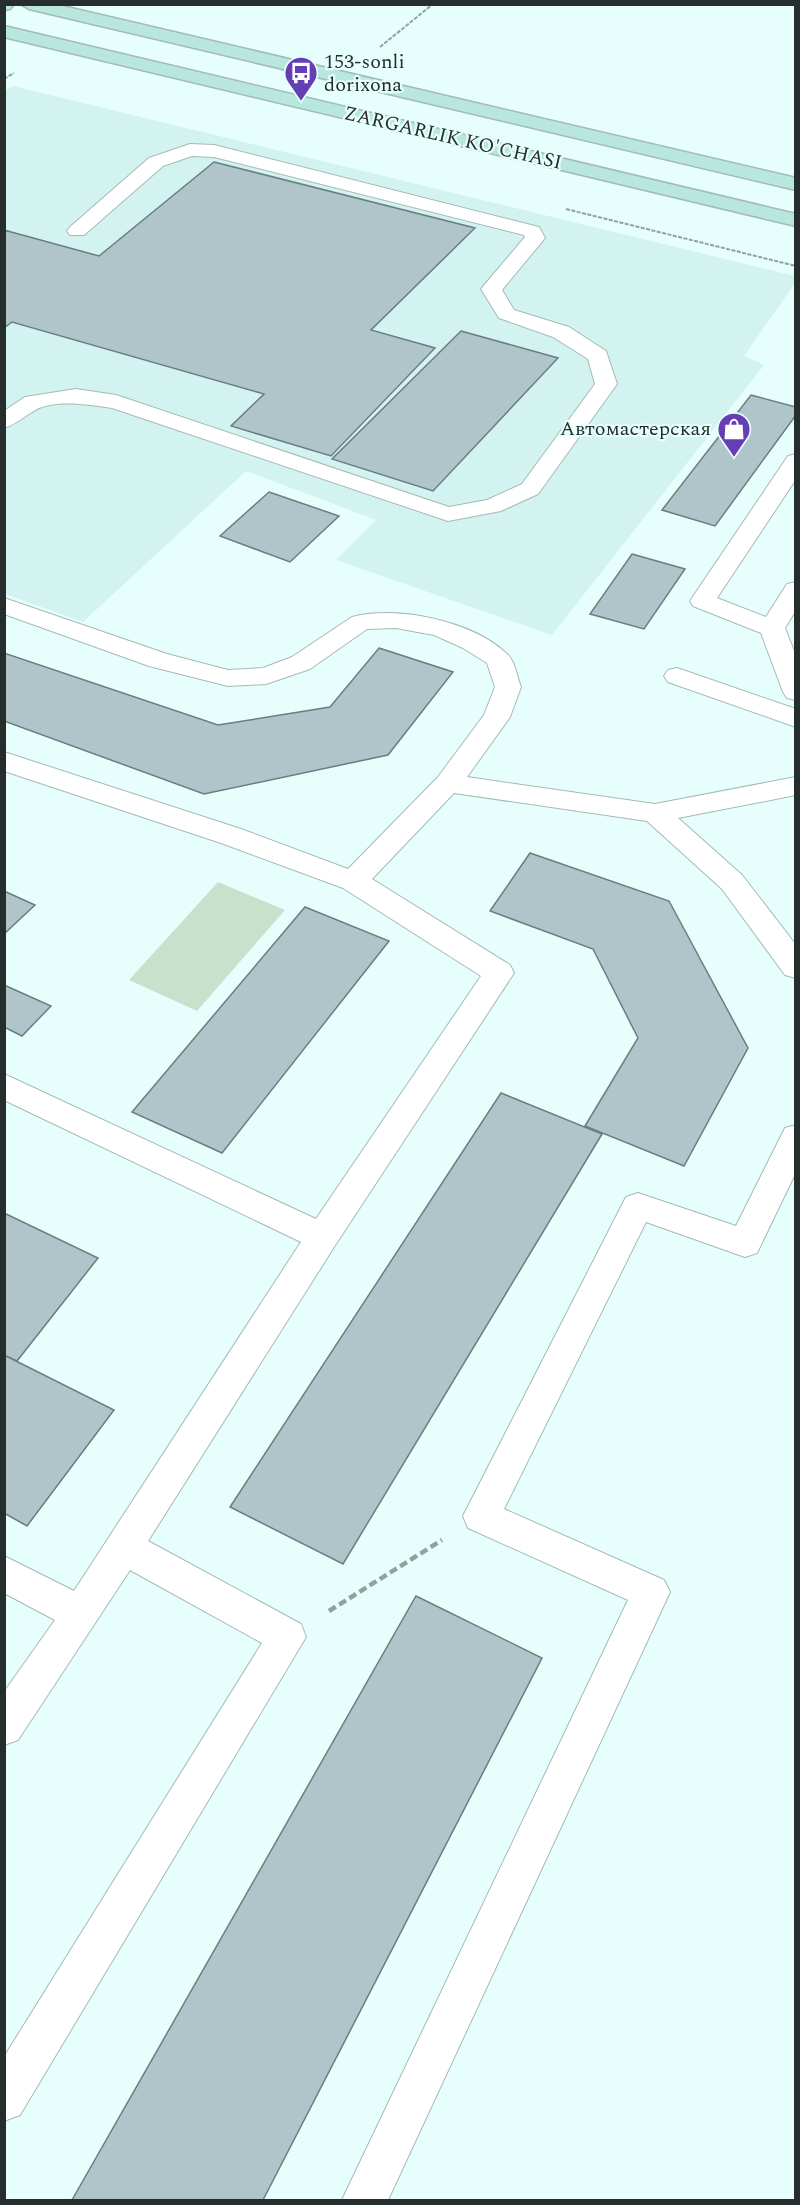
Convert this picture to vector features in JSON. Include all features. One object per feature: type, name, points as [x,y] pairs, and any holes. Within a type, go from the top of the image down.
[{"type":"main road","points":[[4,31],[38,5]]},
{"type":"main road","name":"ZARGARLIK KO'CHASI","points":[[38,5],[795,184]]},
{"type":"main road","name":"ZARGARLIK KO'CHASI","points":[[4,31],[795,220]]},
{"type":"lane","points":[[4,420],[33,402],[76,396],[116,402],[448,514],[493,506],[530,489],[606,384],[598,356],[561,332],[506,314],[491,289],[535,238],[532,231],[214,151],[190,150],[156,162],[78,231]]},
{"type":"lane","points":[[795,461],[702,601],[772,628],[795,692]]},
{"type":"lane","points":[[772,628],[795,589]]},
{"type":"lane","points":[[4,605],[158,660],[228,678],[266,676],[301,663],[361,622],[396,620],[441,629],[472,642],[498,659],[508,687],[497,717],[448,783],[353,881]]},
{"type":"lane","points":[[677,676],[795,719]]},
{"type":"lane","points":[[4,761],[231,836],[353,881],[499,973],[322,1236],[81,1614],[4,1726]]},
{"type":"lane","points":[[448,783],[655,813],[795,786]]},
{"type":"lane","points":[[655,813],[732,882],[795,967]]},
{"type":"lane","points":[[4,1086],[322,1236]]},
{"type":"lane","points":[[365,2200],[651,1592],[481,1516],[638,1206],[745,1243],[795,1137]]},
{"type":"lane","points":[[4,2099],[287,1637],[124,1547]]},
{"type":"lane","points":[[4,1573],[81,1614]]},
{"type":"path","points":[[372,53],[434,4]]},
{"type":"path","points":[[287,1637],[481,1516]]},
{"type":"shaded area","points":[[13,86],[795,276],[795,283],[744,356],[764,365],[552,635],[336,560],[376,520],[246,471],[83,622],[5,594],[4,91]]},
{"type":"green space","points":[[218,882],[285,910],[197,1011],[129,980]]},
{"type":"building","points":[[214,162],[475,228],[371,330],[435,348],[331,456],[231,426],[264,394],[12,322],[4,328],[4,230],[99,256]]},
{"type":"building","points":[[461,331],[558,358],[433,491],[332,459]]},
{"type":"building","points":[[751,395],[796,407],[796,415],[715,526],[662,510]]},
{"type":"building","points":[[269,492],[339,516],[290,562],[220,536]]},
{"type":"building","points":[[632,554],[685,569],[644,629],[590,614]]},
{"type":"building","points":[[379,648],[453,672],[388,755],[204,794],[4,721],[4,653],[218,725],[330,707]]},
{"type":"building","points":[[530,853],[669,901],[748,1048],[684,1166],[585,1126],[638,1038],[593,949],[490,911]]},
{"type":"building","points":[[4,891],[35,905],[4,934]]},
{"type":"building","points":[[305,907],[389,941],[222,1153],[132,1112]]},
{"type":"building","points":[[4,985],[51,1006],[22,1036],[4,1027]]},
{"type":"building","points":[[501,1093],[602,1134],[343,1564],[230,1507]]},
{"type":"building","points":[[4,1213],[98,1258],[17,1361],[4,1355]]},
{"type":"building","points":[[4,1355],[114,1410],[27,1526],[4,1513]]},
{"type":"building","points":[[416,1596],[542,1658],[263,2200],[72,2200]]},
{"type":"place","name":"153-sonli dorixona","points":[[301,102]]},
{"type":"place","name":"Автомастерская","points":[[734,458]]}]
